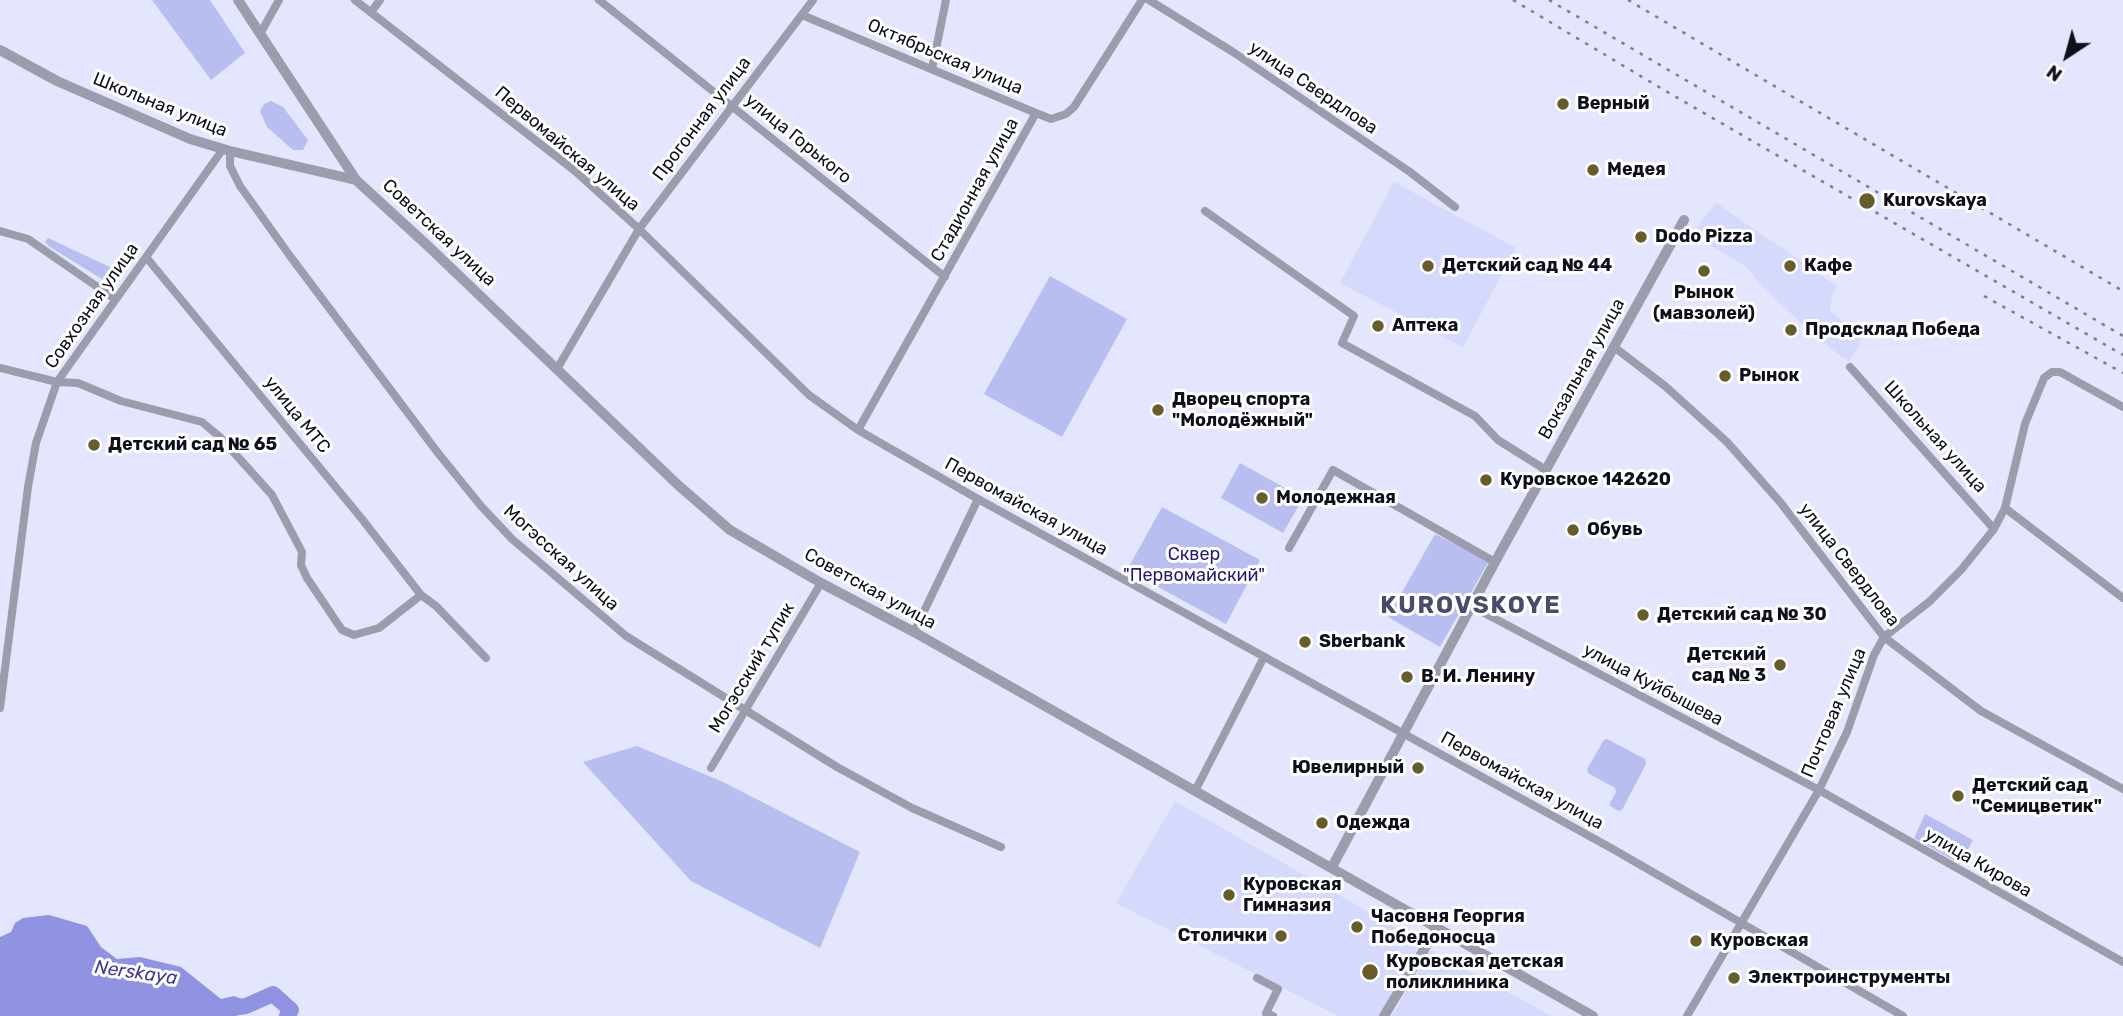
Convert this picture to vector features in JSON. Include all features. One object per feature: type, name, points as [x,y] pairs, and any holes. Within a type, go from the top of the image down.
[{"type":"street","name":"Советская улица","points":[[238,0],[356,180],[678,485],[730,530],[1592,1016]]},
{"type":"street","points":[[260,34],[279,0]]},
{"type":"street","name":"Первомайская улица","points":[[355,0],[575,171],[639,229],[809,395],[858,430],[1611,848],[1903,1016]]},
{"type":"street","points":[[371,12],[380,0]]},
{"type":"street","name":"улица Горького","points":[[599,0],[945,277]]},
{"type":"street","name":"Прогонная улица","points":[[557,369],[639,229],[813,0]]},
{"type":"street","points":[[932,69],[946,0]]},
{"type":"street","name":"Стадионная улица","points":[[858,430],[1036,113],[1051,119],[1066,114],[1074,107],[1142,0]]},
{"type":"street","name":"улица Свердлова","points":[[1149,0],[1233,52],[1410,172],[1455,207]]},
{"type":"street","name":"Октябрьская улица","points":[[802,15],[1036,113]]},
{"type":"street","name":"Школьная улица","points":[[0,50],[57,81],[190,139],[356,180]]},
{"type":"street","name":"Совхозная улица","points":[[0,708],[28,487],[36,443],[57,382],[115,299],[227,150]]},
{"type":"street","name":"Могэсская улица","points":[[227,150],[230,166],[240,186],[362,353],[481,506],[512,539],[617,629],[745,710],[837,767],[912,808],[1001,846]]},
{"type":"street","points":[[1205,211],[1354,316],[1342,344],[1475,416],[1498,440],[1546,470]]},
{"type":"street","name":"Вокзальная улица","points":[[1332,867],[1495,562],[1684,220]]},
{"type":"street","points":[[0,231],[28,239],[115,299]]},
{"type":"street","name":"улица МТС","points":[[146,257],[421,595],[436,606],[486,659]]},
{"type":"street","name":"улица Свердлова","points":[[1615,347],[1665,386],[1727,442],[1780,502],[1884,637],[1982,711],[2123,789]]},
{"type":"street","name":"Школьная улица","points":[[1850,367],[1994,529]]},
{"type":"street","points":[[0,368],[57,382],[78,383],[121,401],[202,422],[220,437],[272,495],[302,552],[301,565],[307,578],[342,630],[354,635],[379,628],[421,595]]},
{"type":"street","name":"Почтовая улица","points":[[1687,1016],[1819,790],[1847,732],[1874,655],[1884,637],[1929,603],[1961,570],[1994,529],[2005,508],[2025,424],[2044,378],[2052,372],[2060,372],[2123,407]]},
{"type":"street","points":[[1289,548],[1333,470],[1495,562]]},
{"type":"street","points":[[914,632],[978,499]]},
{"type":"street","points":[[2005,508],[2123,598]]},
{"type":"street","name":"Могэсский тупик","points":[[711,768],[821,583]]},
{"type":"street","name":"улица Куйбышева","points":[[1471,607],[1819,790]]},
{"type":"street","points":[[1195,790],[1264,657]]},
{"type":"street","name":"улица Кирова","points":[[1819,790],[2123,962]]},
{"type":"street","points":[[1384,1016],[1437,928]]},
{"type":"street","points":[[1257,978],[1278,989],[1266,1013],[1273,1016]]},
{"type":"shaded area","name":"Детский сад № 44","points":[[1394,182],[1516,248],[1463,347],[1340,283]]},
{"type":"shaded area","points":[[1716,203],[1837,286],[1832,296],[1830,311],[1859,333],[1860,343],[1849,362],[1818,339],[1765,289],[1745,266],[1692,234]]},
{"type":"shaded area","points":[[1175,801],[1421,942],[1380,1016],[1338,1016],[1116,903]]},
{"type":"shaded area","points":[[1430,950],[1541,1010],[1552,1016],[1392,1016]]},
{"type":"green space","points":[[152,0],[210,0],[245,53],[211,80]]},
{"type":"green space","points":[[271,101],[283,107],[308,140],[303,150],[293,150],[267,127],[260,111],[264,104]]},
{"type":"green space","points":[[48,238],[114,269],[115,277],[110,284],[50,247],[45,242]]},
{"type":"green space","points":[[1050,276],[1127,319],[1062,437],[984,394]]},
{"type":"green space","name":"Молодежная","points":[[1240,463],[1303,498],[1283,533],[1221,498]]},
{"type":"green space","name":"Сквер \"Первомайский\"","points":[[1162,507],[1260,560],[1226,624],[1127,570]]},
{"type":"green space","points":[[1435,534],[1489,561],[1440,647],[1388,617]]},
{"type":"green space","points":[[1607,739],[1645,759],[1646,764],[1622,810],[1619,811],[1610,806],[1615,788],[1588,773],[1587,769]]},
{"type":"green space","points":[[637,746],[721,781],[860,852],[820,948],[691,881],[583,762]]},
{"type":"green space","points":[[1925,814],[1973,840],[1960,864],[1914,838]]},
{"type":"water","points":[[49,915],[87,926],[101,947],[117,959],[140,957],[181,967],[221,999],[234,996],[242,999],[246,1006],[236,1016],[0,1016],[0,937],[11,932],[15,923],[23,918]]},
{"type":"waterway","name":"Nerskaya","points":[[226,1009],[246,1006],[273,994],[291,1010],[287,1016]]},
{"type":"railway","points":[[1513,0],[2123,355]]},
{"type":"railway","points":[[1549,0],[2123,336]]},
{"type":"railway","points":[[1628,0],[2123,291]]},
{"type":"railway","points":[[1984,296],[2123,373]]},
{"type":"place","name":"Верный","points":[[1563,104]]},
{"type":"place","name":"Медея","points":[[1593,170]]},
{"type":"place","name":"Kurovskaya","points":[[1867,201]]},
{"type":"place","name":"Dodo Pizza","points":[[1641,237]]},
{"type":"place","name":"Детский сад № 44","points":[[1428,266]]},
{"type":"place","name":"Кафе","points":[[1790,266]]},
{"type":"place","name":"Рынок (мавзолей)","points":[[1704,271]]},
{"type":"place","name":"Аптека","points":[[1378,326]]},
{"type":"place","name":"Продсклад Победа","points":[[1791,330]]},
{"type":"place","name":"Рынок","points":[[1725,376]]},
{"type":"place","name":"Дворец спорта \"Молодёжный\"","points":[[1158,410]]},
{"type":"place","name":"Детский сад № 65","points":[[94,445]]},
{"type":"place","name":"Куровское 142620","points":[[1486,480]]},
{"type":"place","name":"Молодежная","points":[[1262,498]]},
{"type":"place","name":"Обувь","points":[[1573,530]]},
{"type":"place","name":"Детский сад № 30","points":[[1643,615]]},
{"type":"place","name":"Sberbank","points":[[1305,642]]},
{"type":"place","name":"Детский сад № 3","points":[[1780,665]]},
{"type":"place","name":"В. И. Ленину","points":[[1407,677]]},
{"type":"place","name":"Ювелирный","points":[[1418,768]]},
{"type":"place","name":"Детский сад \"Семицветик\"","points":[[1958,796]]},
{"type":"place","name":"Одежда","points":[[1322,823]]},
{"type":"place","name":"Куровская Гимназия","points":[[1229,895]]},
{"type":"place","name":"Часовня Георгия Победоносца","points":[[1357,927]]},
{"type":"place","name":"Столички","points":[[1281,936]]},
{"type":"place","name":"Куровская","points":[[1696,941]]},
{"type":"place","name":"Куровская детская поликлиника","points":[[1370,972]]},
{"type":"place","name":"Электроинструменты","points":[[1734,978]]},
{"type":"district","name":"KUROVSKOYE","points":[[1471,606]]}]
